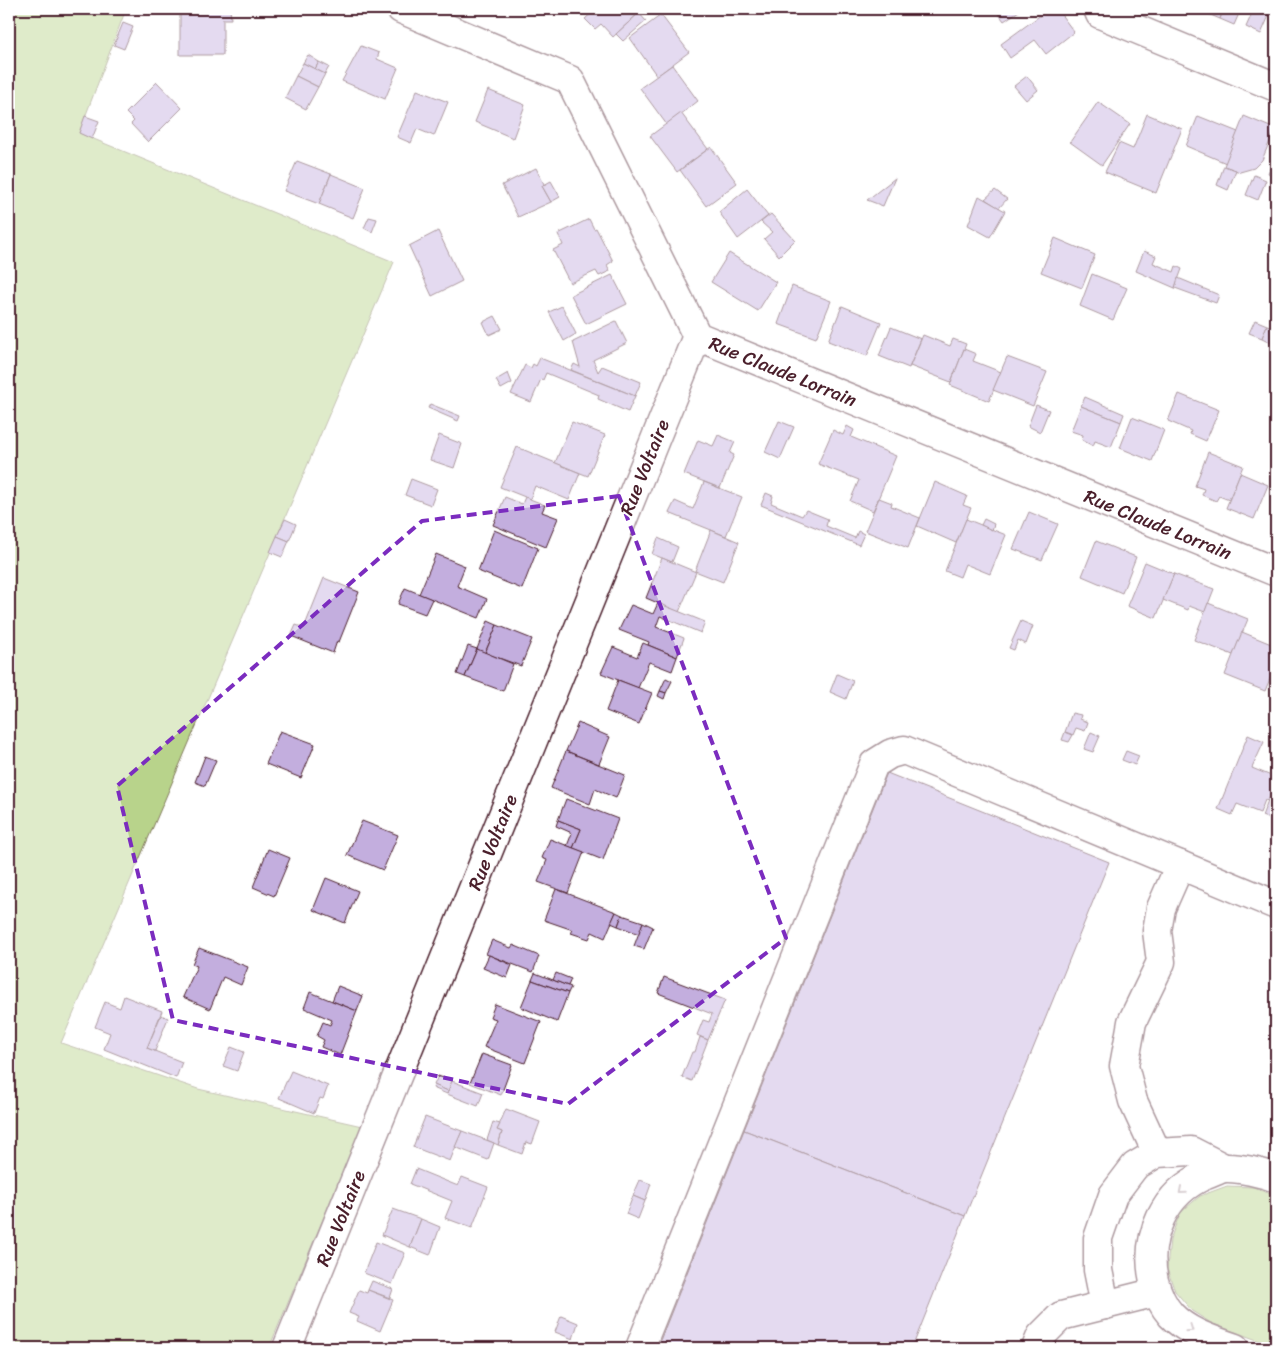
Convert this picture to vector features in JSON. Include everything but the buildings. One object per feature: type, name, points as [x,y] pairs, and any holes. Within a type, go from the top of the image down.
[{"type":"street","name":"Rue Claude Lorrain","points":[[401,9],[570,80],[697,336],[1276,572]]},
{"type":"street","points":[[1098,9],[1100,14],[1276,86]]},
{"type":"street","name":"Rue Voltaire","points":[[287,1348],[697,336]]},
{"type":"street","points":[[640,1348],[874,764],[890,754],[904,750],[1276,906]]},
{"type":"street","points":[[1156,1153],[1133,1100],[1124,1066],[1132,1022],[1161,962],[1157,931],[1161,908],[1180,865]]},
{"type":"street","points":[[1105,1305],[1098,1270],[1098,1238],[1113,1195],[1135,1166],[1156,1153],[1191,1151],[1224,1168],[1260,1172],[1276,1178]]},
{"type":"street","points":[[1224,1168],[1195,1180],[1172,1199],[1158,1222],[1152,1243],[1151,1267],[1157,1292],[1171,1314],[1196,1333],[1235,1348]]},
{"type":"street","points":[[1036,1348],[1041,1336],[1061,1316],[1157,1292]]},
{"type":"highlighted area","points":[[619,496],[786,938],[568,1104],[173,1020],[117,786],[422,521]]},
{"type":"green space","points":[[9,9],[126,9],[79,133],[394,262],[61,1043],[198,1089],[362,1126],[269,1348],[9,1348]]},
{"type":"green space","points":[[1227,1186],[1253,1187],[1276,1196],[1276,1347],[1211,1323],[1192,1311],[1175,1291],[1167,1269],[1170,1240],[1180,1213],[1200,1196]]}]
